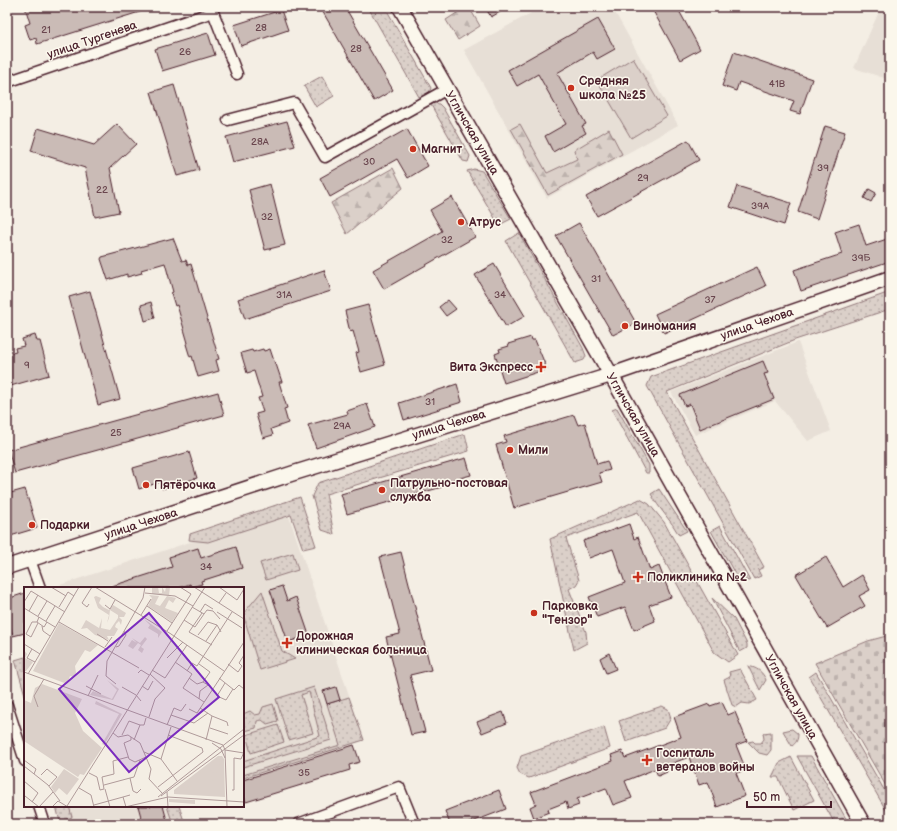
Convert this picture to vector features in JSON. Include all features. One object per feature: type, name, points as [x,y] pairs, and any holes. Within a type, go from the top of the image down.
[{"type":"main road","name":"Угличская улица","points":[[400,7],[611,375],[863,824]]},
{"type":"main road","name":"улица Чехова","points":[[7,567],[298,472],[611,375],[890,278]]},
{"type":"street","name":"улица Тургенева","points":[[7,82],[213,12],[238,74]]},
{"type":"street","points":[[228,120],[294,102],[325,157],[447,89]]},
{"type":"street","points":[[30,560],[40,587]]},
{"type":"street","points":[[7,705],[24,758]]},
{"type":"street","points":[[298,824],[399,786],[414,824]]},
{"type":"street","points":[[39,807],[45,824]]},
{"type":"shaded area","name":"Средняя школа №25","points":[[542,7],[612,7],[678,125],[547,198],[464,50]]},
{"type":"shaded area","points":[[881,7],[890,7],[890,80],[854,68]]},
{"type":"shaded area","points":[[798,342],[831,431],[808,441],[775,401],[695,435],[671,392]]},
{"type":"shaded area","name":"Дорожная клиническая больница","points":[[287,510],[364,740],[244,778],[244,587],[54,587]]},
{"type":"shaded area","points":[[56,807],[179,807],[185,824],[112,824],[110,818],[93,824],[61,824]]},
{"type":"green space","points":[[368,7],[385,7],[431,88],[426,95],[419,97]]},
{"type":"green space","points":[[466,7],[469,7],[480,26],[458,40],[446,20]]},
{"type":"green space","points":[[633,58],[667,116],[631,138],[597,80]]},
{"type":"green space","points":[[322,76],[334,96],[316,107],[304,86]]},
{"type":"green space","points":[[434,103],[439,104],[443,108],[470,156],[468,162],[463,161],[431,105]]},
{"type":"green space","points":[[520,124],[547,173],[577,159],[574,150],[609,129],[622,154],[548,195],[511,129]]},
{"type":"green space","points":[[393,168],[403,188],[347,234],[331,203]]},
{"type":"green space","points":[[474,169],[482,171],[511,219],[499,225],[467,171]]},
{"type":"green space","points":[[519,233],[583,348],[586,356],[584,360],[575,363],[506,241]]},
{"type":"green space","points":[[890,292],[890,309],[795,340],[667,392],[764,567],[758,570],[761,576],[754,579],[647,386],[651,377]]},
{"type":"green space","points":[[617,408],[649,465],[649,473],[646,473],[612,410]]},
{"type":"green space","points":[[465,434],[469,451],[326,494],[334,534],[322,530],[312,496],[318,483]]},
{"type":"green space","points":[[659,489],[687,531],[679,535],[654,499],[651,494]]},
{"type":"green space","points":[[300,497],[316,546],[303,549],[291,515],[208,542],[189,540],[190,534]]},
{"type":"green space","points":[[640,499],[649,504],[664,522],[738,655],[728,662],[714,652],[638,512],[566,538],[579,580],[576,585],[569,589],[586,632],[587,643],[574,650],[550,539]]},
{"type":"green space","points":[[720,526],[750,581],[740,579],[735,574],[711,531]]},
{"type":"green space","points":[[293,553],[298,570],[266,580],[260,563]]},
{"type":"green space","points":[[262,591],[282,651],[295,659],[260,670],[244,617],[244,613]]},
{"type":"green space","points":[[712,598],[734,619],[747,644],[747,648],[740,652]]},
{"type":"green space","points":[[890,635],[890,793],[815,663],[868,641]]},
{"type":"green space","points":[[24,657],[24,692],[15,660]]},
{"type":"green space","points":[[748,666],[759,670],[766,680],[760,690]]},
{"type":"green space","points":[[740,669],[757,700],[749,704],[742,703],[736,707],[732,705],[724,680],[730,677],[729,672]]},
{"type":"green space","points":[[816,672],[890,800],[890,817],[809,677]]},
{"type":"green space","points":[[314,687],[331,740],[244,767],[244,761],[320,736],[309,692],[301,695],[313,733],[289,740],[276,699]]},
{"type":"green space","points":[[349,697],[364,740],[244,778],[244,775],[340,745],[327,704]]},
{"type":"green space","points":[[273,704],[278,721],[267,724],[262,720],[257,721],[256,728],[245,731],[244,714],[250,711],[255,715],[260,714],[263,707]]},
{"type":"green space","points":[[662,706],[668,709],[671,718],[665,728],[626,742],[619,721]]},
{"type":"green space","points":[[278,725],[284,742],[251,753],[246,735]]},
{"type":"green space","points":[[604,727],[610,748],[529,778],[520,774],[517,768],[521,756]]},
{"type":"green space","points":[[792,729],[798,734],[798,738],[792,746],[783,731]]},
{"type":"green space","points":[[771,732],[771,750],[767,755],[759,753],[748,742],[753,741],[755,743],[761,743],[764,739],[763,733]]},
{"type":"green space","points":[[797,756],[811,756],[849,824],[835,824]]},
{"type":"green space","points":[[791,757],[814,800],[794,810],[778,777],[772,777],[779,763]]},
{"type":"green space","points":[[56,807],[69,807],[72,817],[60,822]]},
{"type":"green space","points":[[167,807],[179,807],[185,824],[173,824]]},
{"type":"building","points":[[25,7],[149,7],[149,9],[37,44],[36,38],[30,40],[25,25],[30,23]]},
{"type":"building","points":[[320,7],[345,7],[393,90],[374,101]]},
{"type":"building","points":[[485,7],[509,7],[491,17]]},
{"type":"building","points":[[651,7],[677,7],[700,49],[680,60]]},
{"type":"building","points":[[281,10],[288,30],[241,46],[234,25]]},
{"type":"building","points":[[598,19],[615,49],[597,59],[593,52],[557,73],[586,124],[582,126],[586,133],[553,152],[545,136],[566,124],[538,74],[517,86],[508,70]]},
{"type":"building","points":[[208,33],[215,55],[162,71],[155,49]]},
{"type":"building","points":[[734,52],[812,79],[800,114],[790,111],[794,101],[739,82],[736,91],[722,86]]},
{"type":"building","points":[[174,85],[199,170],[177,176],[151,92]]},
{"type":"building","points":[[287,121],[295,146],[233,162],[226,137]]},
{"type":"building","points":[[117,124],[136,144],[110,168],[119,212],[95,217],[85,168],[31,151],[38,128],[94,145]]},
{"type":"building","points":[[825,126],[845,132],[817,219],[798,212]]},
{"type":"building","points":[[407,129],[428,166],[408,178],[397,159],[330,197],[320,178]]},
{"type":"building","points":[[688,140],[699,160],[597,216],[586,197]]},
{"type":"building","points":[[270,184],[285,245],[265,250],[249,190]]},
{"type":"building","points":[[737,186],[791,203],[784,225],[730,207]]},
{"type":"building","points":[[869,189],[876,193],[871,202],[864,198]]},
{"type":"building","points":[[452,197],[475,237],[384,289],[373,270],[442,231],[430,210]]},
{"type":"building","points":[[579,223],[636,323],[613,335],[556,236]]},
{"type":"building","points":[[859,224],[866,246],[890,238],[890,261],[801,291],[794,270],[842,254],[835,232]]},
{"type":"building","points":[[173,238],[182,261],[186,260],[188,265],[191,264],[219,359],[216,360],[219,371],[198,377],[192,356],[190,357],[186,344],[188,343],[177,305],[175,306],[171,293],[173,292],[165,263],[141,270],[142,273],[127,277],[127,274],[108,280],[101,259],[102,257]]},
{"type":"building","points":[[494,264],[525,316],[506,327],[475,275]]},
{"type":"building","points":[[757,267],[766,286],[664,333],[655,314]]},
{"type":"building","points":[[324,270],[331,291],[245,319],[238,299]]},
{"type":"building","points":[[90,291],[120,399],[98,405],[69,297]]},
{"type":"building","points":[[448,300],[456,309],[446,316],[439,307]]},
{"type":"building","points":[[151,302],[155,318],[145,321],[141,305]]},
{"type":"building","points":[[368,305],[385,365],[361,372],[356,353],[359,352],[353,331],[350,332],[345,311]]},
{"type":"building","points":[[35,335],[37,341],[40,341],[49,375],[7,387],[7,354],[16,352],[15,348],[24,346],[22,339]]},
{"type":"building","points":[[531,337],[532,340],[535,340],[547,369],[504,383],[495,354],[500,352],[499,349],[509,346],[508,344]]},
{"type":"building","points":[[263,349],[264,351],[270,349],[276,364],[282,382],[279,382],[287,408],[284,409],[288,423],[271,429],[273,435],[263,438],[256,414],[263,412],[258,398],[262,397],[254,371],[247,373],[241,353]]},
{"type":"building","points":[[763,361],[768,373],[764,374],[774,399],[700,429],[690,404],[685,406],[680,395]]},
{"type":"building","points":[[457,384],[462,402],[404,420],[399,403]]},
{"type":"building","points":[[218,392],[224,415],[15,473],[8,450]]},
{"type":"building","points":[[367,404],[375,427],[316,448],[308,425],[348,414],[347,411]]},
{"type":"building","points":[[574,415],[578,425],[585,423],[597,464],[607,461],[610,470],[599,473],[602,482],[514,508],[496,445],[506,442],[504,436]]},
{"type":"building","points":[[189,452],[197,478],[162,489],[160,482],[139,489],[133,468]]},
{"type":"building","points":[[466,458],[471,475],[441,483],[442,487],[347,514],[341,494]]},
{"type":"building","points":[[25,489],[37,528],[7,537],[7,494]]},
{"type":"building","name":"Поликлиника №2","points":[[629,524],[634,539],[638,537],[650,570],[659,566],[671,597],[649,605],[655,621],[634,630],[625,607],[597,617],[589,597],[625,583],[613,549],[589,558],[583,541]]},
{"type":"building","points":[[236,547],[242,568],[201,581],[202,584],[191,587],[190,584],[181,587],[112,587],[172,567],[169,557],[198,548],[201,558]]},
{"type":"building","points":[[401,552],[431,670],[410,675],[425,732],[411,735],[386,637],[400,634],[380,557]]},
{"type":"building","points":[[826,557],[843,587],[862,575],[870,590],[859,596],[865,606],[827,628],[796,575]]},
{"type":"building","points":[[282,586],[287,601],[296,597],[309,635],[288,642],[270,590]]},
{"type":"building","points":[[24,593],[24,633],[13,636],[7,615],[7,599]]},
{"type":"building","points":[[609,653],[616,669],[606,673],[600,658]]},
{"type":"building","points":[[336,687],[340,700],[327,704],[323,691]]},
{"type":"building","name":"Госпиталь ветеранов войны","points":[[722,702],[728,715],[735,712],[747,741],[736,745],[746,770],[736,773],[745,796],[717,807],[708,782],[699,785],[689,757],[665,766],[667,772],[658,776],[655,769],[625,781],[632,798],[613,805],[606,788],[577,799],[579,805],[568,809],[566,802],[548,809],[549,812],[534,818],[530,807],[536,804],[531,792],[613,761],[611,755],[622,751],[625,758],[681,737],[674,717],[709,704],[710,706]]},
{"type":"building","points":[[503,712],[507,723],[482,733],[477,722]]},
{"type":"building","points":[[354,745],[360,762],[349,765],[350,770],[246,802],[244,796],[244,780]]},
{"type":"building","points":[[499,790],[506,809],[467,824],[450,824],[445,811]]},
{"type":"building","points":[[138,807],[163,807],[168,824],[143,824]]},
{"type":"place","name":"Средняя школа №25","points":[[571,88]]},
{"type":"place","name":"Магнит","points":[[413,149]]},
{"type":"place","name":"Атрус","points":[[461,222]]},
{"type":"place","name":"Виномания","points":[[625,326]]},
{"type":"place","name":"Вита Экспресс","points":[[541,367]]},
{"type":"place","name":"Мили","points":[[510,450]]},
{"type":"place","name":"Пятёрочка","points":[[146,485]]},
{"type":"place","name":"Патрульно-постовая служба","points":[[382,490]]},
{"type":"place","name":"Подарки","points":[[32,525]]},
{"type":"place","name":"Поликлиника №2","points":[[638,577]]},
{"type":"place","name":"Парковка \"Тензор\"","points":[[534,613]]},
{"type":"place","name":"Дорожная клиническая больница","points":[[287,643]]},
{"type":"place","name":"Госпиталь ветеранов войны","points":[[647,760]]}]
